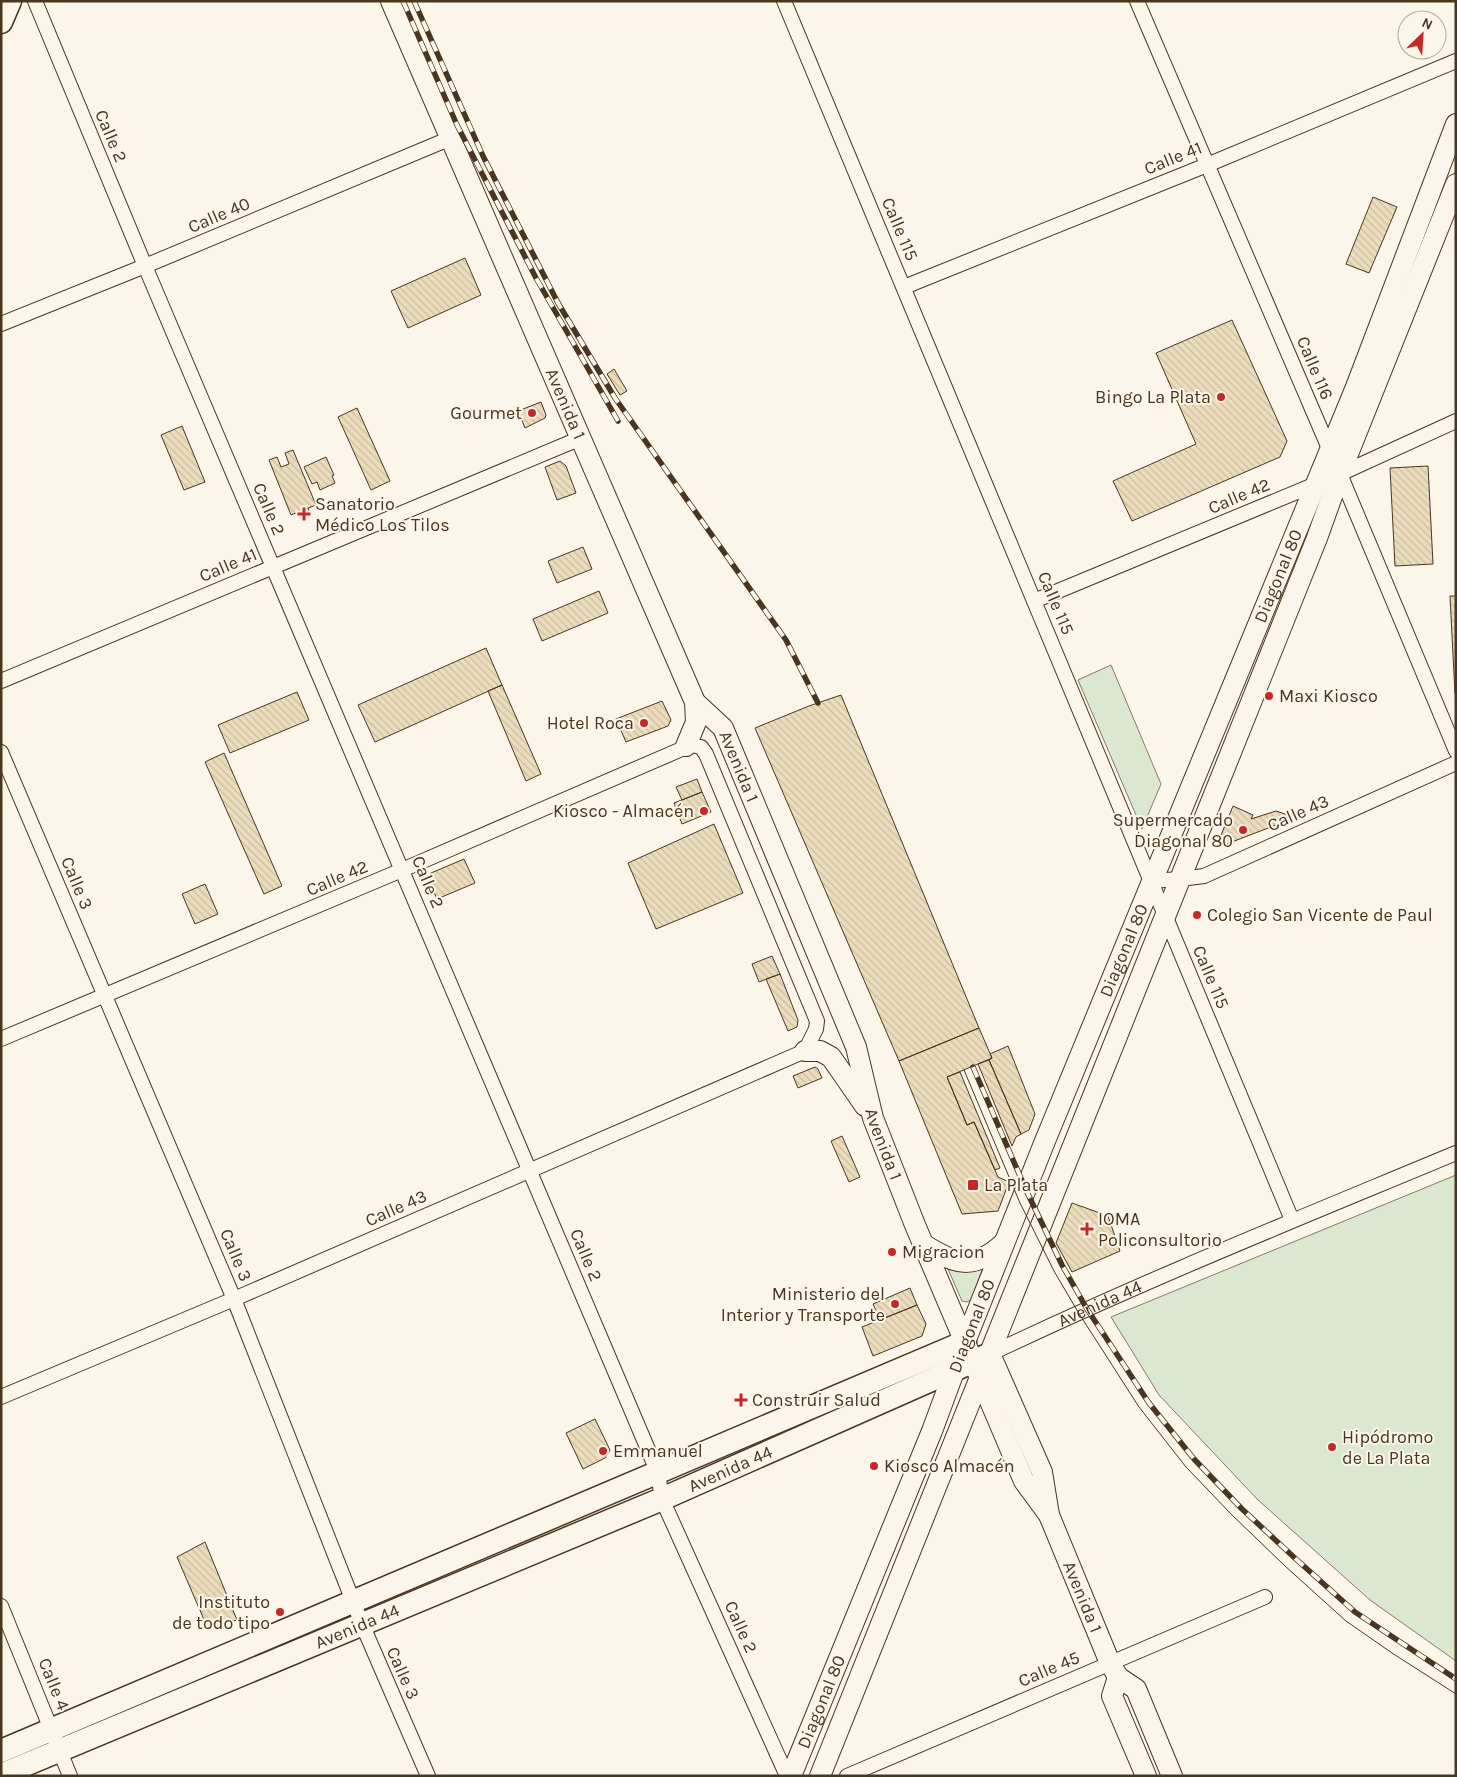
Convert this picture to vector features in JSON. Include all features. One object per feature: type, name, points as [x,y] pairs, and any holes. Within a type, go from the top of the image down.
[{"type":"main road","points":[[1,22],[10,1]]},
{"type":"main road","name":"Avenida 1","points":[[391,1],[695,702],[722,728],[856,1046],[873,1118],[923,1244],[973,1361],[1042,1472],[1049,1515],[1114,1670],[1136,1689],[1172,1776]]},
{"type":"main road","name":"Diagonal 80","points":[[791,1776],[932,1431],[973,1361],[1004,1243],[1151,881],[1356,387],[1456,124]]},
{"type":"main road","name":"Diagonal 80","points":[[820,1776],[973,1361],[1180,879],[1456,184]]},
{"type":"main road","points":[[686,746],[696,722],[695,702]]},
{"type":"main road","points":[[805,1051],[820,1051],[833,1059],[873,1118]]},
{"type":"main road","points":[[923,1244],[954,1260],[970,1263],[987,1257],[1004,1243]]},
{"type":"main road","name":"Avenida 44","points":[[1,1775],[56,1740],[354,1602],[658,1473],[973,1361]]},
{"type":"main road","name":"Avenida 44","points":[[1,1751],[56,1740],[362,1624],[662,1499],[973,1361]]},
{"type":"main road","points":[[1114,1670],[1112,1696],[1146,1776]]},
{"type":"street","name":"Calle 2","points":[[35,1],[145,266],[658,1473],[662,1499],[787,1776]]},
{"type":"street","name":"Calle 115","points":[[784,1],[1292,1220]]},
{"type":"street","name":"Calle 116","points":[[1137,1],[1330,450],[1456,751]]},
{"type":"street","name":"Calle 41","points":[[904,287],[1207,165],[1456,60]]},
{"type":"street","name":"Calle 40","points":[[1,324],[451,138]]},
{"type":"street","name":"Calle 42","points":[[1034,601],[1340,474],[1456,421]]},
{"type":"street","name":"Calle 41","points":[[1,680],[581,438]]},
{"type":"street","name":"Avenida 1","points":[[686,746],[697,745],[706,754],[815,1013],[817,1025],[805,1051]]},
{"type":"street","name":"Calle 42","points":[[1,1039],[402,870],[686,746]]},
{"type":"street","name":"Calle 3","points":[[1,752],[234,1300],[362,1624],[428,1776]]},
{"type":"street","name":"Calle 43","points":[[1151,881],[1204,876],[1456,763]]},
{"type":"street","name":"Calle 43","points":[[1,1397],[234,1300],[805,1051]]},
{"type":"street","name":"Avenida 44","points":[[973,1361],[1078,1312],[1292,1220],[1456,1153]]},
{"type":"street","name":"Calle 45","points":[[847,1776],[1114,1670],[1265,1597]]},
{"type":"street","name":"Calle 4","points":[[1,1606],[70,1776]]},
{"type":"green space","points":[[1111,665],[1161,784],[1142,829],[1078,680]]},
{"type":"green space","name":"Hipódromo de La Plata","points":[[1456,1175],[1456,1661],[1370,1600],[1257,1499],[1159,1395],[1111,1317]]},
{"type":"green space","points":[[944,1260],[969,1269],[982,1270],[972,1299],[967,1302],[962,1301]]},
{"type":"building","points":[[1373,197],[1397,207],[1369,273],[1346,264]]},
{"type":"building","points":[[465,258],[481,295],[408,328],[391,291]]},
{"type":"building","name":"Bingo La Plata","points":[[1232,320],[1287,441],[1280,457],[1132,521],[1113,481],[1196,444],[1156,353]]},
{"type":"building","points":[[614,369],[627,391],[620,395],[607,374]]},
{"type":"building","name":"Gourmet","points":[[541,402],[546,415],[545,418],[525,428],[518,411]]},
{"type":"building","points":[[357,408],[390,481],[371,490],[338,417]]},
{"type":"building","points":[[182,426],[205,482],[184,490],[161,435]]},
{"type":"building","points":[[293,450],[316,505],[291,515],[269,460],[277,457],[281,467],[289,464],[285,453]]},
{"type":"building","points":[[326,457],[334,475],[332,476],[335,483],[320,490],[317,482],[312,484],[304,467]]},
{"type":"building","points":[[560,461],[566,466],[576,493],[557,500],[545,467]]},
{"type":"building","points":[[1428,466],[1433,564],[1395,566],[1390,468]]},
{"type":"building","points":[[308,508],[310,514],[301,518],[298,513]]},
{"type":"building","points":[[583,547],[592,569],[557,583],[548,561]]},
{"type":"building","points":[[599,591],[608,613],[542,641],[533,619]]},
{"type":"building","points":[[1450,596],[1456,596],[1456,694],[1455,694]]},
{"type":"building","points":[[486,648],[502,685],[375,742],[358,705]]},
{"type":"building","points":[[502,685],[541,774],[526,781],[488,691]]},
{"type":"building","points":[[297,692],[309,720],[230,753],[218,725]]},
{"type":"building","points":[[841,695],[979,1028],[899,1061],[755,728]]},
{"type":"building","name":"Hotel Roca","points":[[662,701],[671,720],[668,726],[626,742],[616,719]]},
{"type":"building","points":[[224,753],[282,886],[264,894],[205,762]]},
{"type":"building","points":[[697,779],[702,792],[682,800],[676,787]]},
{"type":"building","points":[[702,792],[711,812],[682,824],[674,803]]},
{"type":"building","name":"Supermercado Diagonal 80","points":[[1233,806],[1253,815],[1251,819],[1276,811],[1285,814],[1289,820],[1224,845],[1219,840]]},
{"type":"building","points":[[714,824],[743,893],[656,929],[628,863]]},
{"type":"building","points":[[464,859],[475,883],[437,899],[428,879],[431,873]]},
{"type":"building","points":[[205,884],[218,914],[195,924],[182,894]]},
{"type":"building","points":[[772,956],[780,974],[759,982],[752,964]]},
{"type":"building","points":[[780,974],[798,1020],[797,1027],[788,1031],[766,979]]},
{"type":"building","points":[[979,1028],[992,1058],[947,1077],[967,1125],[974,1122],[998,1177],[1009,1182],[998,1211],[962,1214],[899,1061]]},
{"type":"building","points":[[1008,1046],[1035,1114],[1029,1130],[1021,1134],[989,1060],[992,1058],[990,1054]]},
{"type":"building","points":[[989,1060],[1021,1134],[1016,1137],[1012,1146],[978,1064]]},
{"type":"building","points":[[815,1067],[822,1078],[798,1088],[793,1076]]},
{"type":"building","points":[[960,1072],[1000,1168],[995,1170],[974,1122],[967,1125],[947,1077]]},
{"type":"building","points":[[842,1136],[860,1177],[849,1182],[831,1141]]},
{"type":"building","name":"IOMA Policonsultorio","points":[[1072,1203],[1108,1216],[1120,1251],[1072,1272],[1056,1243]]},
{"type":"building","name":"Ministerio del Interior y Transporte","points":[[910,1288],[917,1305],[880,1320],[873,1304]]},
{"type":"building","points":[[917,1305],[926,1324],[922,1336],[873,1356],[862,1327]]},
{"type":"building","points":[[595,1419],[610,1450],[605,1458],[583,1469],[566,1433]]},
{"type":"building","points":[[205,1542],[237,1620],[208,1629],[177,1557]]},
{"type":"tram line","points":[[964,1070],[1020,1203],[1054,1271],[1139,1407],[1186,1467],[1232,1515],[1346,1621],[1456,1694]]},
{"type":"railway","points":[[403,1],[457,125],[536,278],[618,421]]},
{"type":"railway","points":[[414,1],[483,156],[558,303],[615,398],[786,640],[818,703]]},
{"type":"railway","points":[[973,1067],[1026,1190],[1062,1265],[1087,1309],[1149,1403],[1194,1459],[1242,1509],[1297,1560],[1355,1612],[1456,1679]]},
{"type":"place","name":"Bingo La Plata","points":[[1221,397]]},
{"type":"place","name":"Gourmet","points":[[532,413]]},
{"type":"place","name":"Sanatorio Médico Los Tilos","points":[[304,514]]},
{"type":"place","name":"Maxi Kiosco","points":[[1269,696]]},
{"type":"place","name":"Hotel Roca","points":[[644,723]]},
{"type":"place","name":"Kiosco - Almacén","points":[[704,811]]},
{"type":"place","name":"Supermercado Diagonal 80","points":[[1243,830]]},
{"type":"place","name":"Colegio San Vicente de Paul","points":[[1197,915]]},
{"type":"place","name":"La Plata","points":[[973,1185]]},
{"type":"place","name":"IOMA Policonsultorio","points":[[1087,1229]]},
{"type":"place","name":"Migracion","points":[[892,1252]]},
{"type":"place","name":"Ministerio del Interior y Transporte","points":[[895,1304]]},
{"type":"place","name":"Construir Salud","points":[[741,1400]]},
{"type":"place","name":"Hipódromo de La Plata","points":[[1332,1447]]},
{"type":"place","name":"Emmanuel","points":[[603,1451]]},
{"type":"place","name":"Kiosco Almacén","points":[[874,1466]]},
{"type":"place","name":"Instituto de todo tipo","points":[[280,1612]]}]
